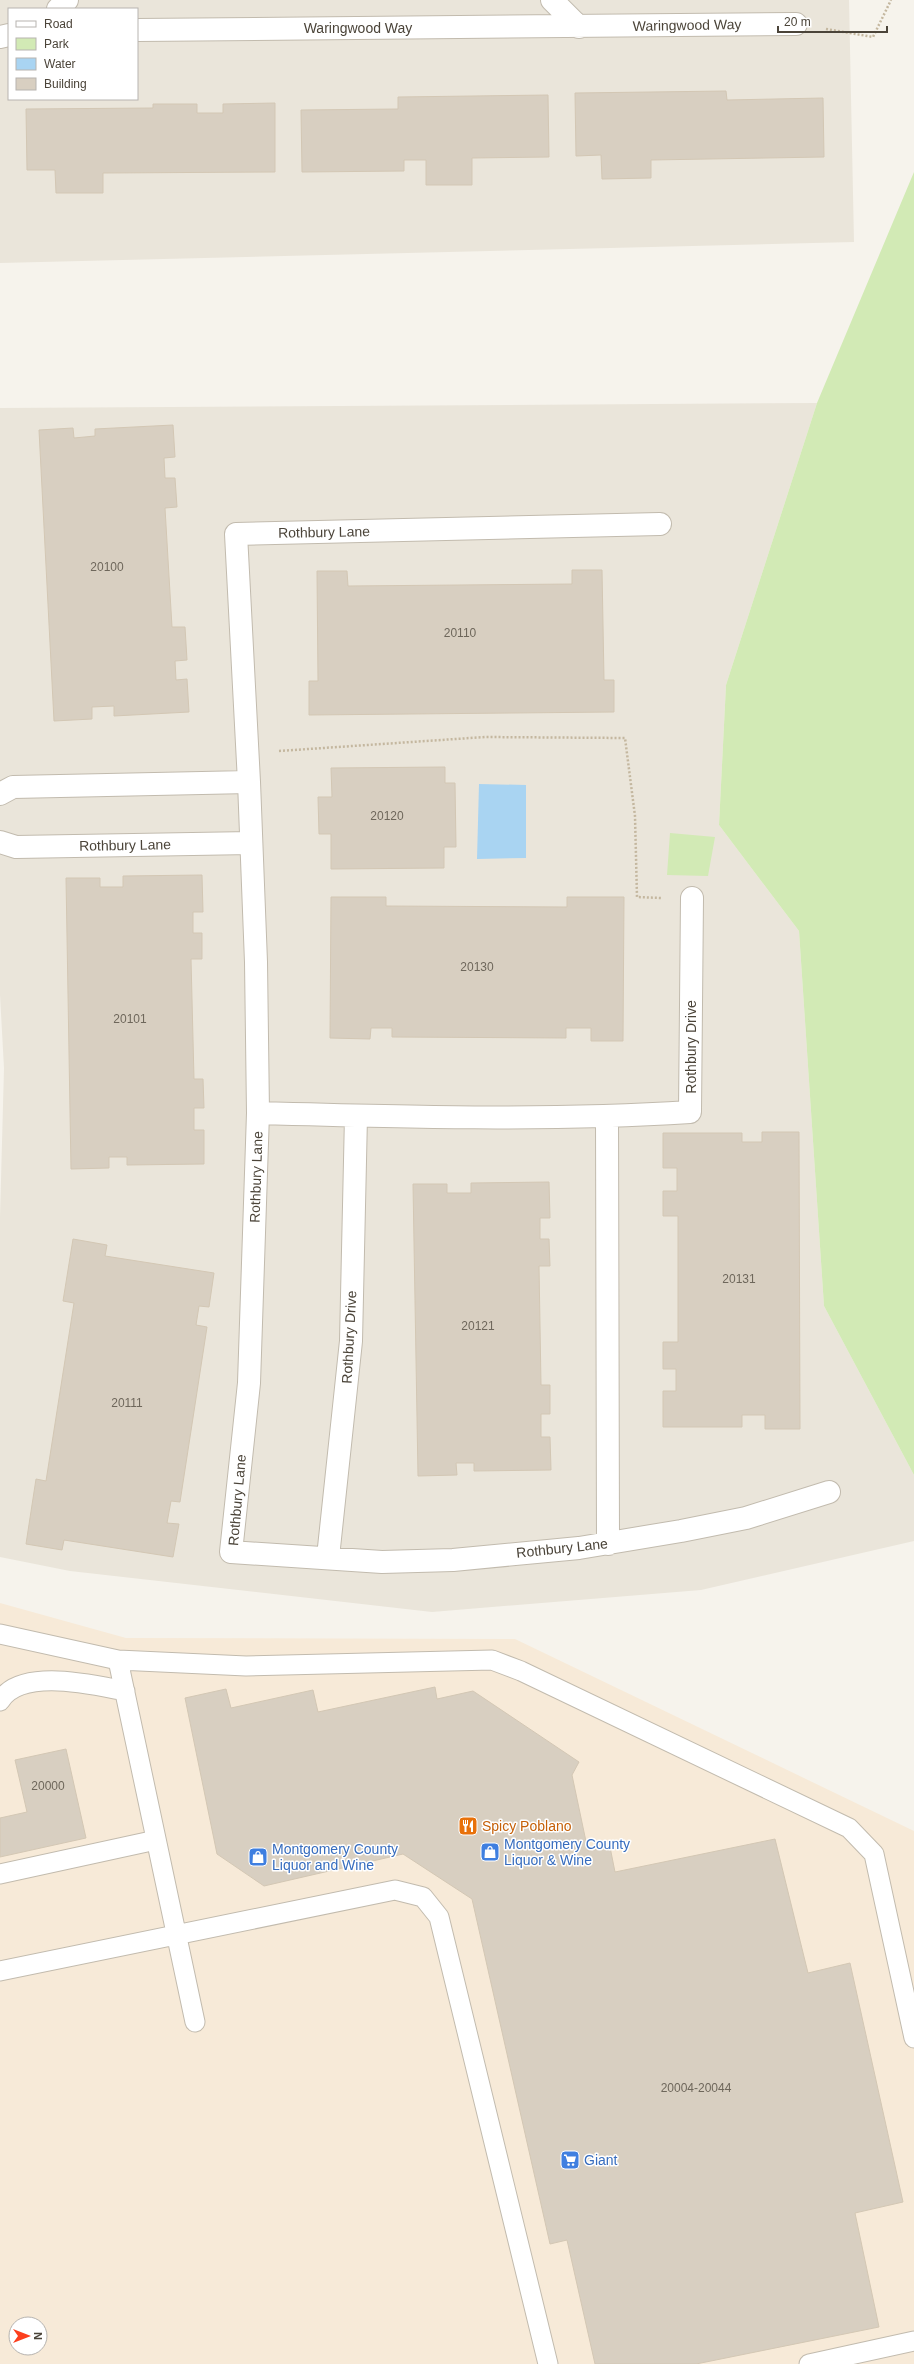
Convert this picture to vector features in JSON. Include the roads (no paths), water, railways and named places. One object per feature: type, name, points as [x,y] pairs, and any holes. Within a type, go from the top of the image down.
[{"type":"street","points":[[59,8],[67,0]]},
{"type":"street","points":[[552,0],[579,27]]},
{"type":"street","name":"Waringwood Way","points":[[138,30],[796,24]]},
{"type":"street","name":"Rothbury Lane","points":[[660,524],[236,534],[248,753],[256,962],[258,1114],[249,1383],[231,1552],[328,1557],[382,1562],[453,1560],[608,1544],[746,1518],[829,1492]]},
{"type":"street","points":[[0,794],[13,787],[249,782]]},
{"type":"street","name":"Rothbury Lane","points":[[0,842],[16,847],[251,844]]},
{"type":"street","name":"Rothbury Drive","points":[[258,1114],[356,1116],[607,1116],[690,1112],[692,898]]},
{"type":"street","name":"Rothbury Drive","points":[[328,1557],[351,1341],[356,1116]]},
{"type":"street","points":[[607,1116],[608,1544]]},
{"type":"lane","points":[[0,1634],[118,1660],[246,1666],[492,1660],[521,1671],[849,1828],[874,1854],[914,2038]]},
{"type":"lane","points":[[118,1660],[195,2022]]},
{"type":"lane","points":[[0,1701],[5,1693],[11,1690],[23,1685],[45,1681],[76,1681],[125,1691]]},
{"type":"lane","points":[[0,1874],[156,1840]]},
{"type":"lane","points":[[0,1971],[395,1890],[423,1897],[439,1917],[548,2364]]},
{"type":"lane","points":[[809,2364],[914,2341]]},
{"type":"water","points":[[479,784],[526,785],[526,858],[477,859]]},
{"type":"place","name":"Spicy Poblano","points":[[468,1826]]},
{"type":"place","name":"Montgomery County Liquor & Wine","points":[[490,1852]]},
{"type":"place","name":"Montgomery County Liquor and Wine","points":[[258,1857]]},
{"type":"place","name":"Giant","points":[[570,2160]]}]
